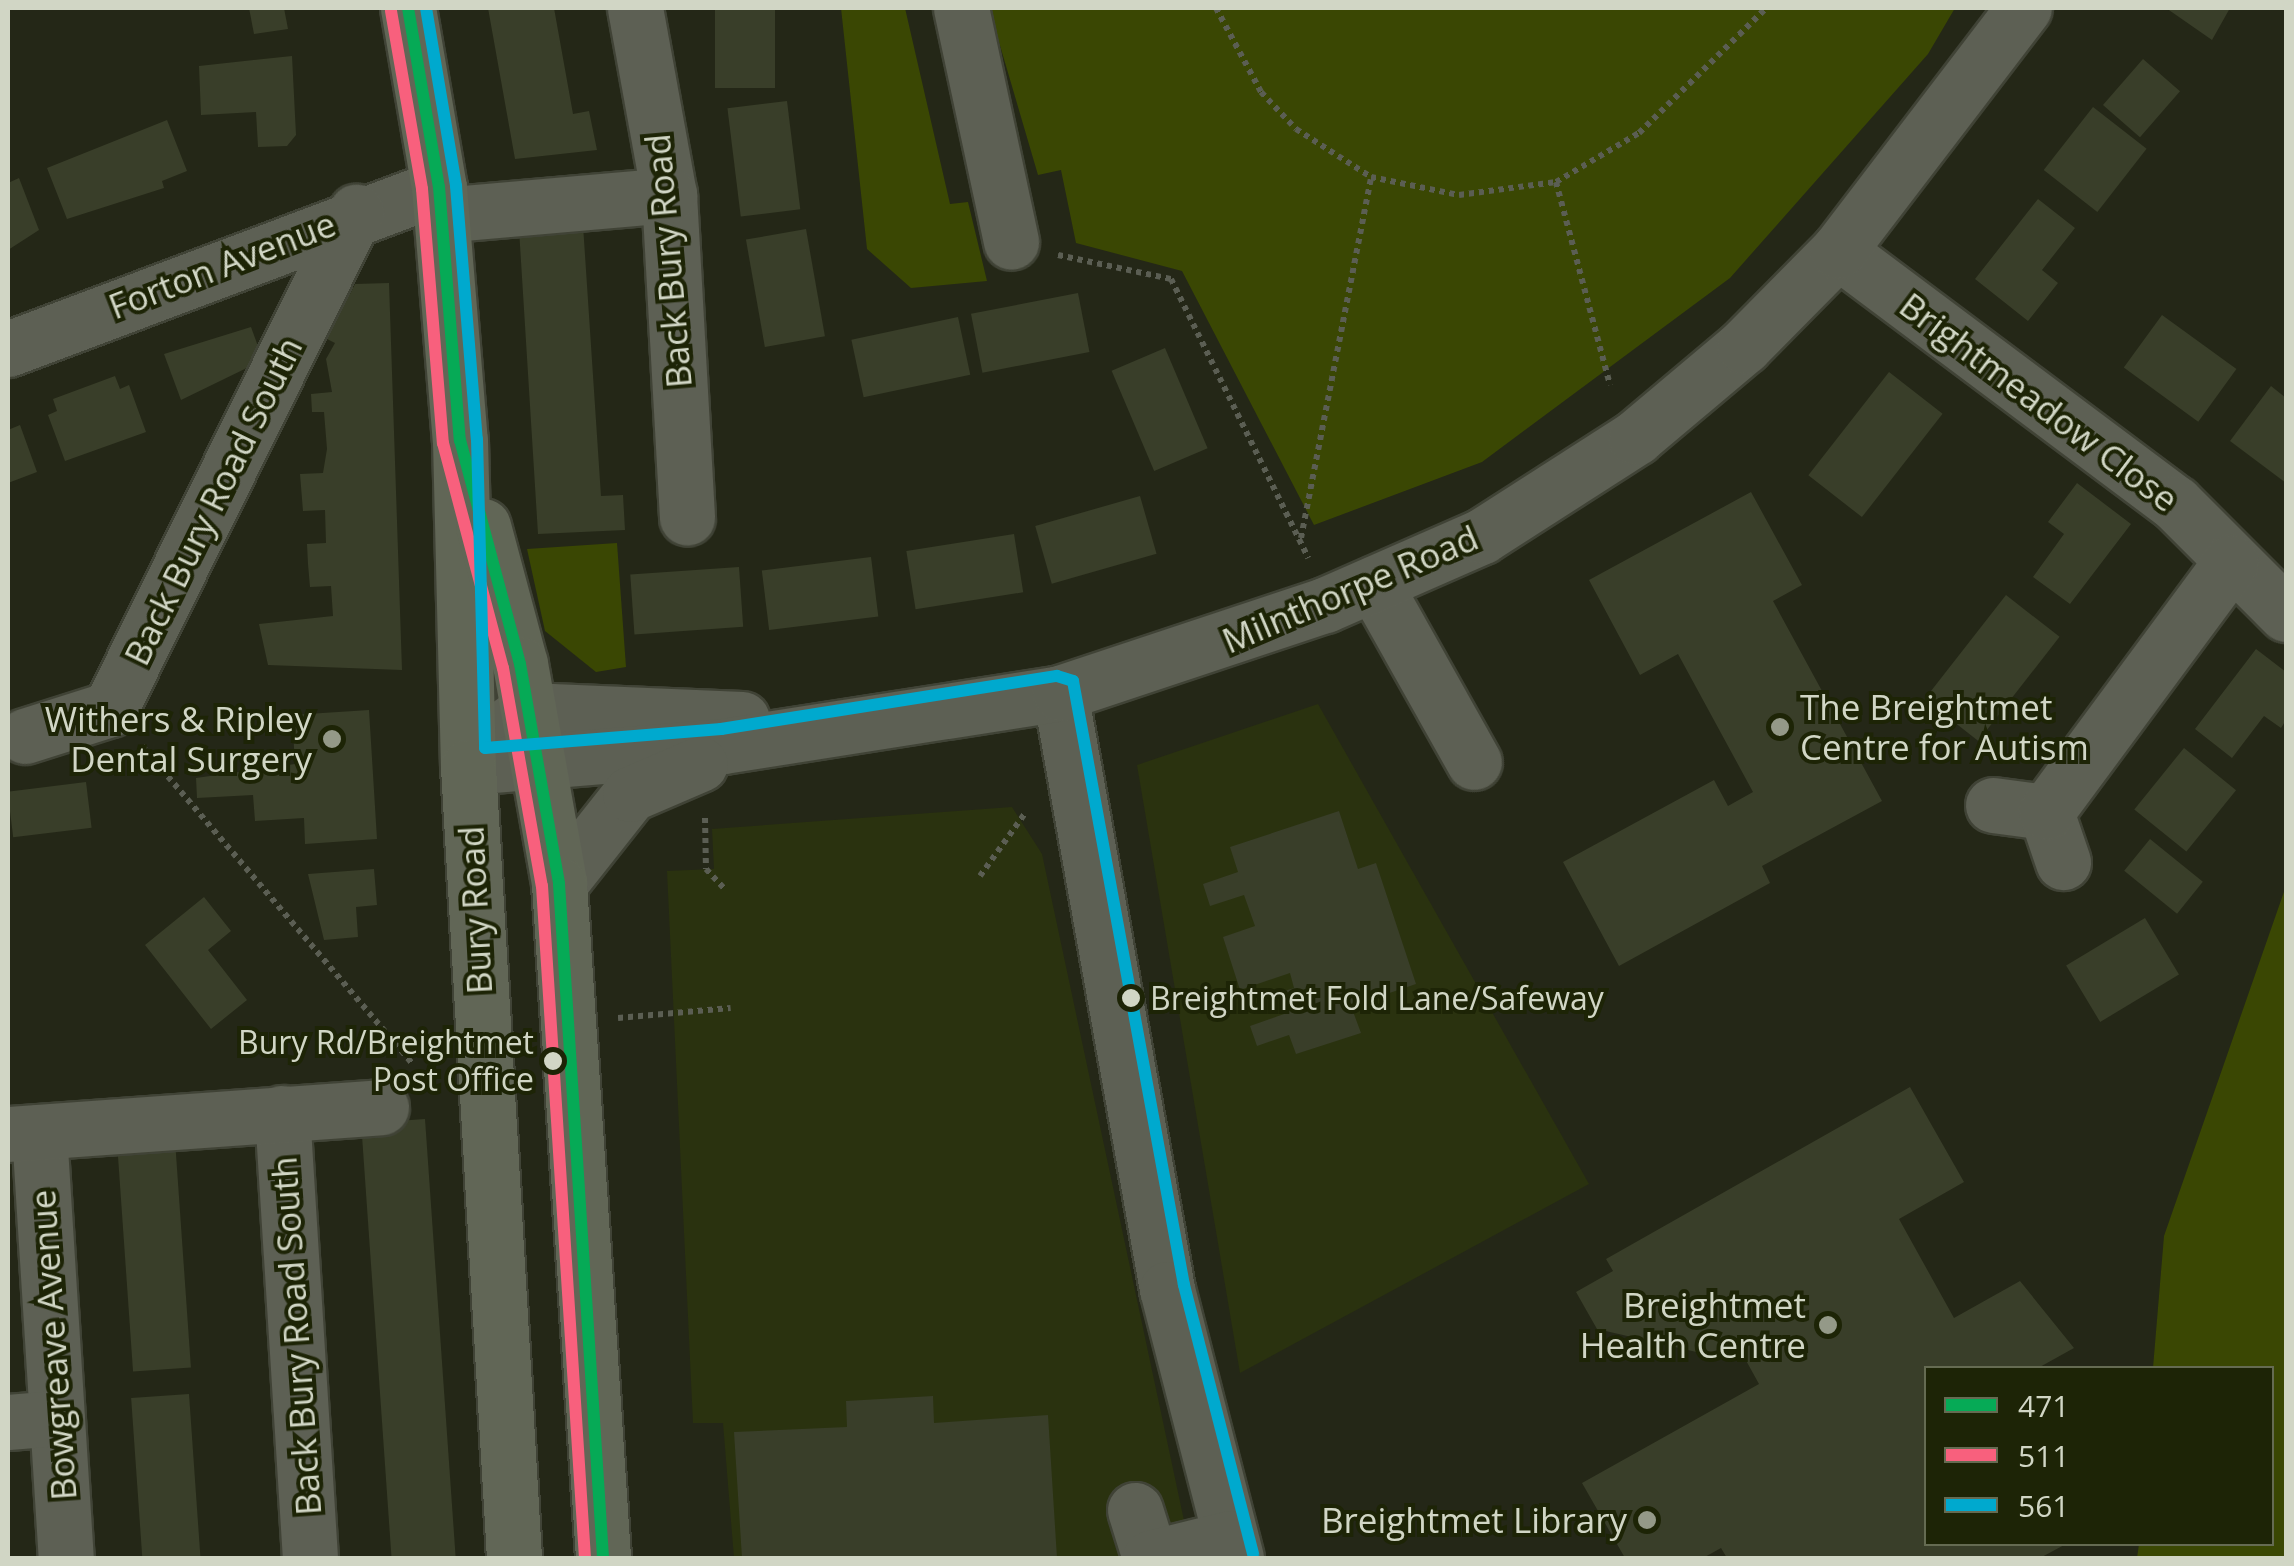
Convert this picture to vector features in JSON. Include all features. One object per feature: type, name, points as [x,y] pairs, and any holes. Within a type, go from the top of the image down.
[{"type":"highway","name":"Bury Road","points":[[408,8],[440,201],[460,440],[468,761],[514,1558]]},
{"type":"highway","name":"Bury Road","points":[[460,440],[532,735],[559,884],[603,1558]]},
{"type":"street","name":"Back Bury Road","points":[[634,8],[669,195],[687,516]]},
{"type":"street","points":[[960,8],[1011,242]]},
{"type":"street","name":"Milnthorpe Road","points":[[468,761],[532,735],[824,731],[1060,693],[1374,584],[1482,536],[1636,437],[1838,251],[2024,8]]},
{"type":"street","name":"Forton Avenue","points":[[8,349],[356,212],[440,201],[669,195]]},
{"type":"street","name":"Back Bury Road South","points":[[25,736],[110,709],[356,212]]},
{"type":"street","name":"Brightmeadow Close","points":[[1838,251],[2175,503],[2286,614]]},
{"type":"street","points":[[1993,805],[2054,837],[2231,562]]},
{"type":"street","points":[[1374,584],[1474,762]]},
{"type":"street","points":[[1060,693],[1167,1289],[1233,1548],[1145,1542]]},
{"type":"street","points":[[559,884],[604,818],[661,775],[824,731]]},
{"type":"street","points":[[23,1133],[282,1113],[401,1090]]},
{"type":"street","name":"Back Bury Road South","points":[[282,1113],[310,1558]]},
{"type":"street","name":"Bowgreave Avenue","points":[[23,1133],[32,1420],[66,1558]]},
{"type":"path","points":[[1216,8],[1261,92],[1296,129],[1371,177],[1458,195],[1556,182],[1639,133],[1766,8]]},
{"type":"path","points":[[1011,242],[1016,265],[1070,253],[1170,280],[1301,538],[1371,177]]},
{"type":"path","points":[[1556,182],[1610,385]]},
{"type":"path","points":[[110,709],[401,1090]]},
{"type":"path","points":[[980,876],[1044,789],[1073,769]]},
{"type":"path","points":[[705,812],[706,869],[724,888]]},
{"type":"path","points":[[568,1022],[731,1008]]},
{"type":"shaded area","points":[[841,8],[905,8],[950,204],[968,202],[987,281],[911,288],[867,249]]},
{"type":"shaded area","points":[[989,8],[1955,8],[1928,54],[1730,278],[1482,462],[1314,525],[1182,271],[1076,243],[1061,170],[1038,175]]},
{"type":"shaded area","points":[[617,543],[626,667],[596,672],[545,631],[527,549]]},
{"type":"shaded area","points":[[1318,704],[1589,1184],[1240,1373],[1137,765]]},
{"type":"shaded area","points":[[1012,807],[1042,854],[1192,1558],[734,1558],[723,1423],[693,1423],[667,871],[714,869],[712,829]]},
{"type":"shaded area","points":[[2286,886],[2286,1558],[2137,1558],[2139,1546],[2274,1546],[2274,1366],[2153,1366],[2164,1236]]},
{"type":"building","points":[[249,8],[284,8],[288,29],[254,34]]},
{"type":"building","points":[[488,8],[554,8],[573,114],[589,111],[597,150],[515,159]]},
{"type":"building","points":[[715,8],[775,8],[775,88],[715,88]]},
{"type":"building","points":[[2166,8],[2230,8],[2212,40]]},
{"type":"building","points":[[292,56],[296,135],[287,146],[258,147],[256,112],[201,115],[199,66]]},
{"type":"building","points":[[2143,59],[2180,91],[2140,137],[2103,105]]},
{"type":"building","points":[[787,101],[800,209],[741,216],[727,108]]},
{"type":"building","points":[[2093,107],[2147,149],[2097,212],[2044,170]]},
{"type":"building","points":[[167,120],[187,171],[162,181],[164,188],[67,219],[47,168]]},
{"type":"building","points":[[19,178],[39,230],[8,250],[8,183]]},
{"type":"building","points":[[2038,199],[2075,228],[2042,270],[2058,283],[2028,321],[1975,279]]},
{"type":"building","points":[[583,225],[601,496],[623,495],[625,530],[538,534],[519,229]]},
{"type":"building","points":[[806,229],[825,336],[765,347],[746,240]]},
{"type":"building","points":[[389,283],[402,670],[268,665],[259,624],[333,616],[331,586],[310,587],[308,564],[307,544],[326,543],[325,510],[303,511],[300,474],[323,473],[327,449],[324,412],[312,412],[311,394],[332,392],[326,359],[335,343],[315,333],[339,287],[350,294],[355,284]]},
{"type":"building","points":[[1078,293],[1089,352],[982,373],[971,314]]},
{"type":"building","points":[[2162,315],[2236,369],[2198,422],[2124,368]]},
{"type":"building","points":[[958,317],[970,375],[864,397],[851,340]]},
{"type":"building","points":[[251,327],[263,360],[181,400],[164,354]]},
{"type":"building","points":[[1165,348],[1208,448],[1154,471],[1112,371]]},
{"type":"building","points":[[1889,372],[1943,414],[1862,517],[1808,475]]},
{"type":"building","points":[[115,376],[120,389],[129,385],[146,432],[65,461],[48,415],[57,411],[53,399]]},
{"type":"building","points":[[2271,386],[2286,398],[2286,483],[2230,441]]},
{"type":"building","points":[[20,425],[37,472],[8,483],[8,430]]},
{"type":"building","points":[[2077,483],[2131,524],[2070,604],[2033,577],[2064,534],[2048,522]]},
{"type":"building","name":"The Breightmet Centre for Autism","points":[[1751,492],[1802,585],[1773,601],[1882,801],[1762,866],[1770,883],[1619,966],[1563,862],[1714,780],[1728,806],[1753,792],[1678,654],[1640,675],[1589,580]]},
{"type":"building","points":[[1140,496],[1157,554],[1052,584],[1035,526]]},
{"type":"building","points":[[1014,534],[1023,592],[916,609],[906,551]]},
{"type":"building","points":[[871,557],[878,617],[769,630],[762,570]]},
{"type":"building","points":[[739,567],[743,627],[634,634],[630,575]]},
{"type":"building","points":[[2006,595],[2060,637],[1978,741],[1925,699]]},
{"type":"building","points":[[2256,649],[2286,672],[2286,720],[2281,728],[2264,716],[2232,758],[2195,729]]},
{"type":"building","name":"Withers & Ripley Dental Surgery","points":[[369,710],[377,839],[305,844],[304,818],[255,821],[253,795],[197,798],[196,778],[295,764],[292,715]]},
{"type":"building","points":[[2184,748],[2236,790],[2186,852],[2134,809]]},
{"type":"building","points":[[86,782],[92,828],[13,837],[8,792]]},
{"type":"building","points":[[1339,811],[1358,869],[1376,863],[1416,984],[1351,1006],[1361,1033],[1296,1054],[1289,1035],[1257,1046],[1250,1026],[1284,1014],[1278,993],[1294,988],[1290,973],[1240,990],[1223,937],[1255,926],[1244,895],[1210,906],[1203,884],[1238,872],[1230,847]]},
{"type":"building","points":[[2150,839],[2203,882],[2177,914],[2124,871]]},
{"type":"building","points":[[374,869],[377,905],[356,907],[358,937],[324,940],[308,874]]},
{"type":"building","points":[[204,897],[231,931],[208,950],[247,1000],[211,1029],[145,945]]},
{"type":"building","points":[[2145,918],[2179,975],[2100,1022],[2066,965]]},
{"type":"building","name":"Breightmet Health Centre","points":[[1910,1087],[1964,1182],[1899,1219],[1954,1318],[2020,1281],[2074,1348],[2042,1366],[1924,1366],[1924,1546],[2062,1546],[2040,1558],[1727,1558],[1721,1548],[1703,1558],[1625,1558],[1582,1483],[1759,1384],[1738,1346],[1718,1357],[1597,1329],[1576,1292],[1613,1271],[1606,1259]]},
{"type":"building","points":[[425,1119],[456,1558],[392,1558],[361,1123]]},
{"type":"building","points":[[175,1140],[191,1367],[133,1371],[117,1144]]},
{"type":"building","points":[[189,1394],[200,1558],[142,1558],[131,1398]]},
{"type":"building","points":[[933,1396],[934,1423],[1048,1415],[1057,1558],[742,1558],[734,1432],[847,1427],[846,1401]]},
{"type":"transit line","name":"471","points":[[408,8],[439,187],[460,440],[520,664],[559,884],[603,1558]]},
{"type":"transit line","name":"561","points":[[426,8],[456,186],[477,439],[485,748],[721,729],[1057,676],[1073,681],[1184,1285],[1253,1554]]},
{"type":"transit line","name":"511","points":[[391,11],[422,189],[443,443],[503,668],[542,886],[585,1558]]},
{"type":"place","name":"The Breightmet Centre for Autism","points":[[1780,727]]},
{"type":"place","name":"Withers & Ripley Dental Surgery","points":[[332,739]]},
{"type":"place","name":"Breightmet Fold Lane/Safeway","points":[[1131,998]]},
{"type":"place","name":"Bury Rd/Breightmet Post Office","points":[[553,1061]]},
{"type":"place","name":"Breightmet Health Centre","points":[[1828,1325]]},
{"type":"place","name":"Breightmet Library","points":[[1647,1520]]}]
